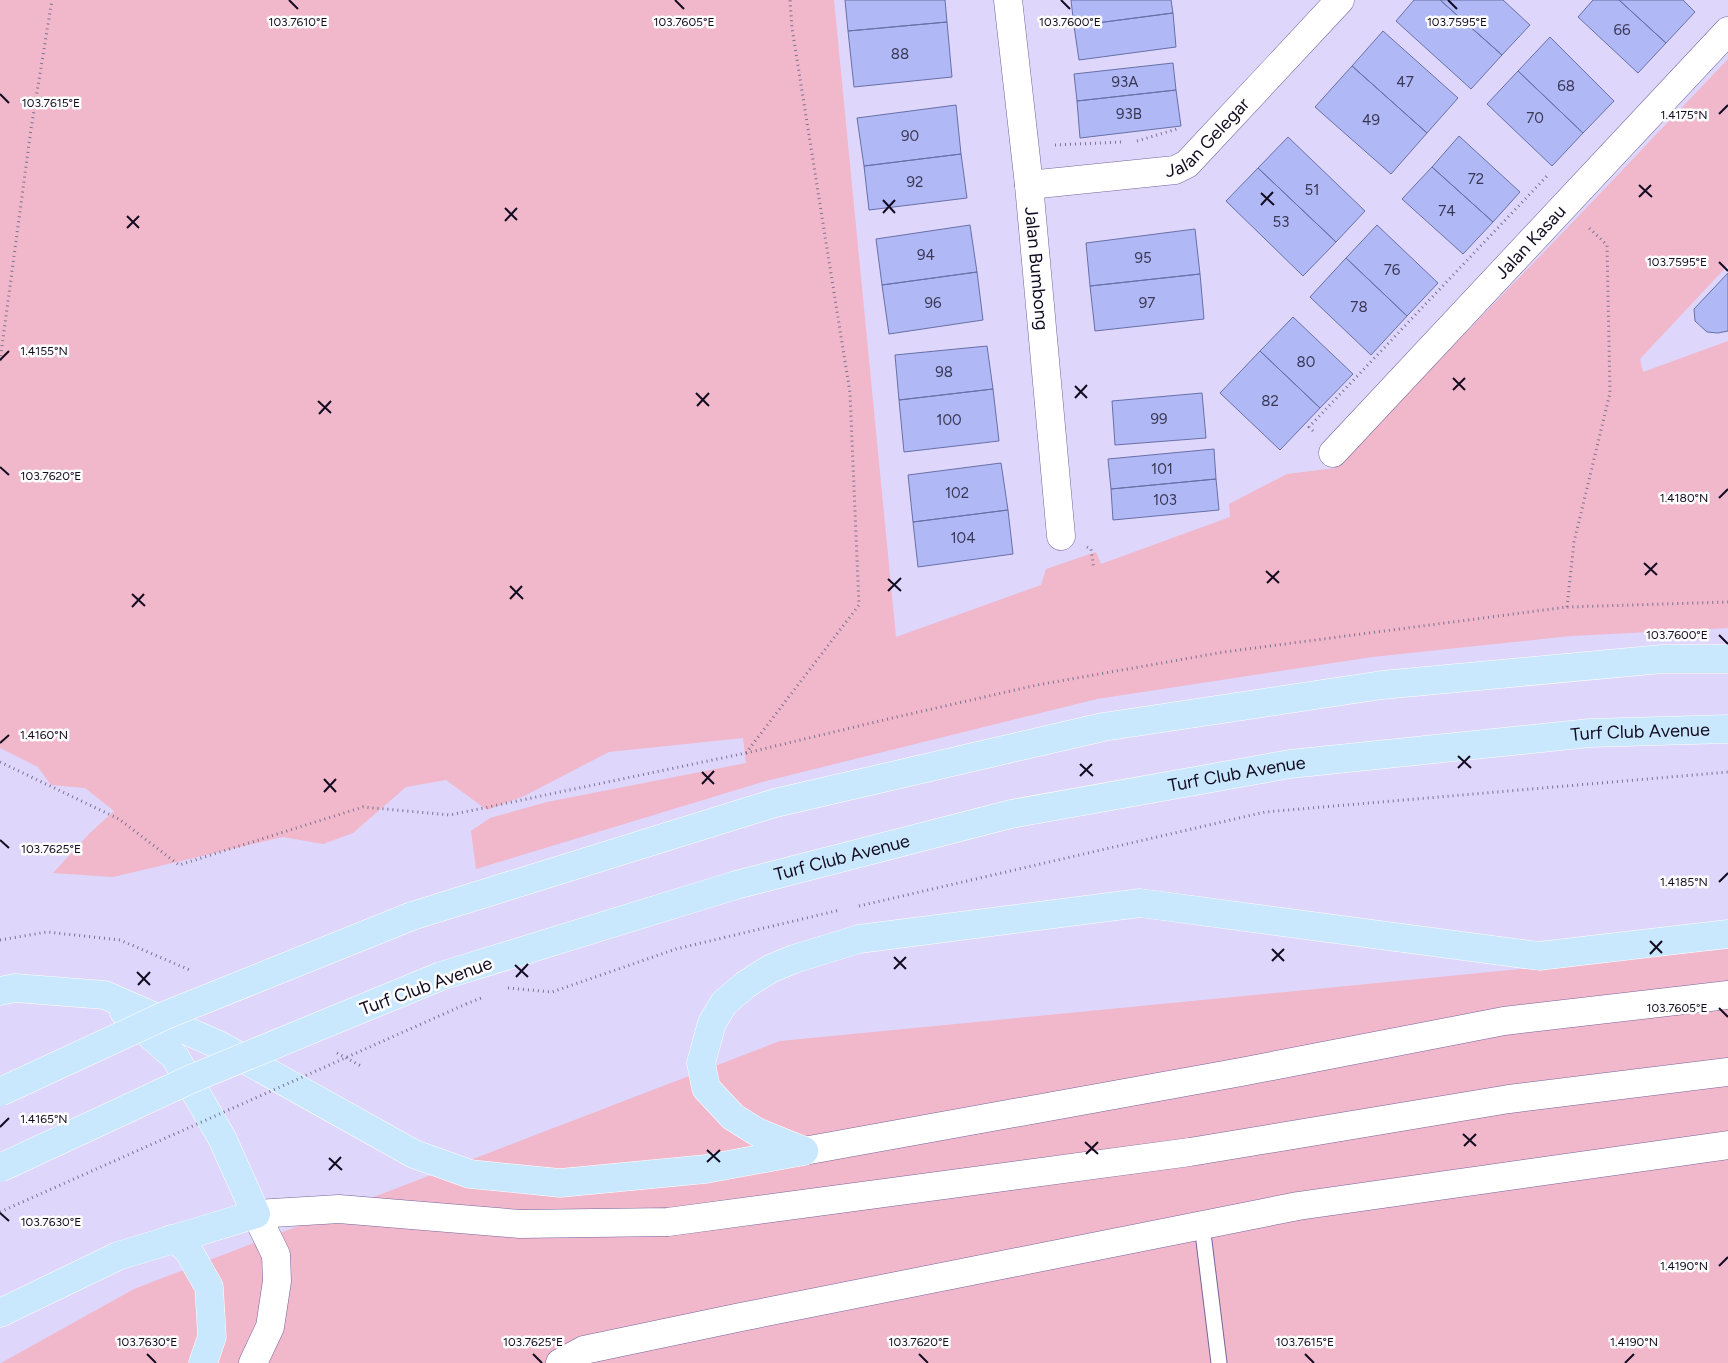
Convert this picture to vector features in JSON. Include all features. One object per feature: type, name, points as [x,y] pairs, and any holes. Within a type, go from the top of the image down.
[{"type":"main road","points":[[0,1092],[166,1015],[412,916],[776,803],[1103,727],[1382,685],[1662,659],[1728,659]]},
{"type":"main road","name":"Turf Club Avenue","points":[[0,1168],[191,1079],[441,976],[736,885],[1011,814],[1290,764],[1590,733],[1728,729]]},
{"type":"main road","points":[[804,1151],[757,1132],[733,1117],[706,1088],[701,1063],[712,1024],[724,1003],[745,985],[770,969],[794,959],[860,940],[1140,903],[1539,956],[1728,934]]},
{"type":"main road","points":[[0,991],[15,988],[105,995],[219,1045],[414,1154],[470,1174],[560,1183],[706,1169],[804,1151]]},
{"type":"main road","points":[[0,1313],[118,1256],[256,1214],[222,1138],[175,1057],[105,995]]},
{"type":"main road","points":[[171,1239],[180,1243],[188,1250],[209,1286],[212,1337],[203,1363]]},
{"type":"street","name":"Jalan Bumbong","points":[[1008,0],[1029,185],[1061,536]]},
{"type":"street","name":"Jalan Gelegar","points":[[1029,185],[1174,170],[1187,164],[1340,0]]},
{"type":"street","name":"Jalan Kasau","points":[[1333,453],[1728,31]]},
{"type":"street","points":[[804,1151],[1241,1072],[1504,1021],[1728,995]]},
{"type":"street","points":[[253,1363],[270,1327],[277,1281],[276,1255],[256,1214],[339,1209],[520,1224],[668,1222],[1190,1152],[1508,1098],[1728,1072]]},
{"type":"street","points":[[560,1363],[584,1350],[1298,1206],[1728,1145]]},
{"type":"lane","points":[[1202,1225],[1219,1363]]},
{"type":"path","points":[[0,361],[31,129],[52,0]]},
{"type":"path","points":[[746,754],[859,606],[850,393],[792,28],[790,0]]},
{"type":"path","points":[[1134,142],[1185,127]]},
{"type":"path","points":[[1024,146],[1125,142]]},
{"type":"path","points":[[1565,205],[1607,245],[1610,393],[1574,542],[1567,608]]},
{"type":"path","points":[[1091,549],[1094,569]]},
{"type":"path","points":[[0,762],[120,819],[179,865],[363,807],[450,815],[746,754],[990,696],[1125,668],[1224,652],[1567,608],[1728,602]]},
{"type":"path","points":[[506,988],[552,992],[676,948],[1265,812],[1728,772]]},
{"type":"path","points":[[0,1212],[490,994]]},
{"type":"shaded area","points":[[0,0],[834,0],[896,637],[1041,585],[1046,569],[1096,552],[1101,564],[1230,517],[1229,504],[1287,474],[1335,468],[1728,59],[1728,265],[1640,359],[1643,372],[1728,341],[1728,628],[1570,636],[1372,657],[1097,699],[766,781],[476,869],[471,831],[490,818],[547,802],[746,763],[743,738],[609,752],[524,796],[487,810],[446,780],[406,787],[353,833],[323,844],[283,837],[113,877],[53,873],[90,833],[114,811],[85,788],[51,785],[38,767],[0,748]]},
{"type":"shaded area","points":[[1728,949],[1728,1363],[1,1363],[134,1289],[780,1041]]},
{"type":"building","points":[[845,0],[945,0],[947,22],[848,31]]},
{"type":"building","points":[[1071,0],[1171,0],[1173,13],[1074,26]]},
{"type":"building","points":[[1414,0],[1440,0],[1502,55],[1471,89],[1396,21]]},
{"type":"building","points":[[1440,0],[1503,0],[1530,25],[1502,55]]},
{"type":"building","points":[[1593,0],[1619,0],[1666,43],[1638,73],[1578,17]]},
{"type":"building","points":[[1619,0],[1683,0],[1695,12],[1666,43]]},
{"type":"building","points":[[1173,13],[1176,47],[1079,60],[1074,26]]},
{"type":"building","points":[[947,22],[952,77],[854,87],[848,31]]},
{"type":"building","points":[[1383,31],[1458,98],[1427,133],[1352,66]]},
{"type":"building","points":[[1550,37],[1614,101],[1583,133],[1518,71]]},
{"type":"building","points":[[1173,63],[1176,90],[1077,101],[1074,74]]},
{"type":"building","points":[[1352,66],[1427,133],[1391,174],[1315,107]]},
{"type":"building","points":[[1518,71],[1583,133],[1552,166],[1487,104]]},
{"type":"building","points":[[1176,90],[1181,126],[1080,138],[1077,101]]},
{"type":"building","points":[[956,105],[961,154],[864,166],[857,118]]},
{"type":"building","points":[[1459,136],[1520,192],[1493,222],[1432,167]]},
{"type":"building","points":[[1288,137],[1365,211],[1336,242],[1258,168]]},
{"type":"building","points":[[961,154],[967,198],[869,210],[864,166]]},
{"type":"building","points":[[1432,167],[1493,222],[1463,254],[1402,199]]},
{"type":"building","points":[[1258,168],[1336,242],[1303,276],[1226,201]]},
{"type":"building","points":[[970,225],[977,272],[882,285],[876,239]]},
{"type":"building","points":[[1377,225],[1438,283],[1407,316],[1346,258]]},
{"type":"building","points":[[1195,229],[1200,274],[1090,286],[1086,243]]},
{"type":"building","points":[[1346,258],[1407,316],[1371,355],[1310,297]]},
{"type":"building","points":[[977,272],[983,320],[889,334],[882,285]]},
{"type":"building","points":[[1728,273],[1728,331],[1718,333],[1707,332],[1695,321],[1694,309]]},
{"type":"building","points":[[1200,274],[1204,319],[1095,331],[1090,286]]},
{"type":"building","points":[[1293,317],[1353,374],[1320,408],[1260,351]]},
{"type":"building","points":[[987,346],[993,389],[899,400],[895,355]]},
{"type":"building","points":[[1260,351],[1320,408],[1280,450],[1220,393]]},
{"type":"building","points":[[993,389],[999,441],[904,452],[899,400]]},
{"type":"building","points":[[1202,393],[1206,438],[1115,445],[1112,401]]},
{"type":"building","points":[[1214,449],[1216,479],[1111,489],[1108,459]]},
{"type":"building","points":[[1001,463],[1008,510],[913,522],[908,475]]},
{"type":"building","points":[[1216,479],[1219,510],[1113,520],[1111,489]]},
{"type":"building","points":[[1008,510],[1013,554],[918,567],[913,522]]}]
